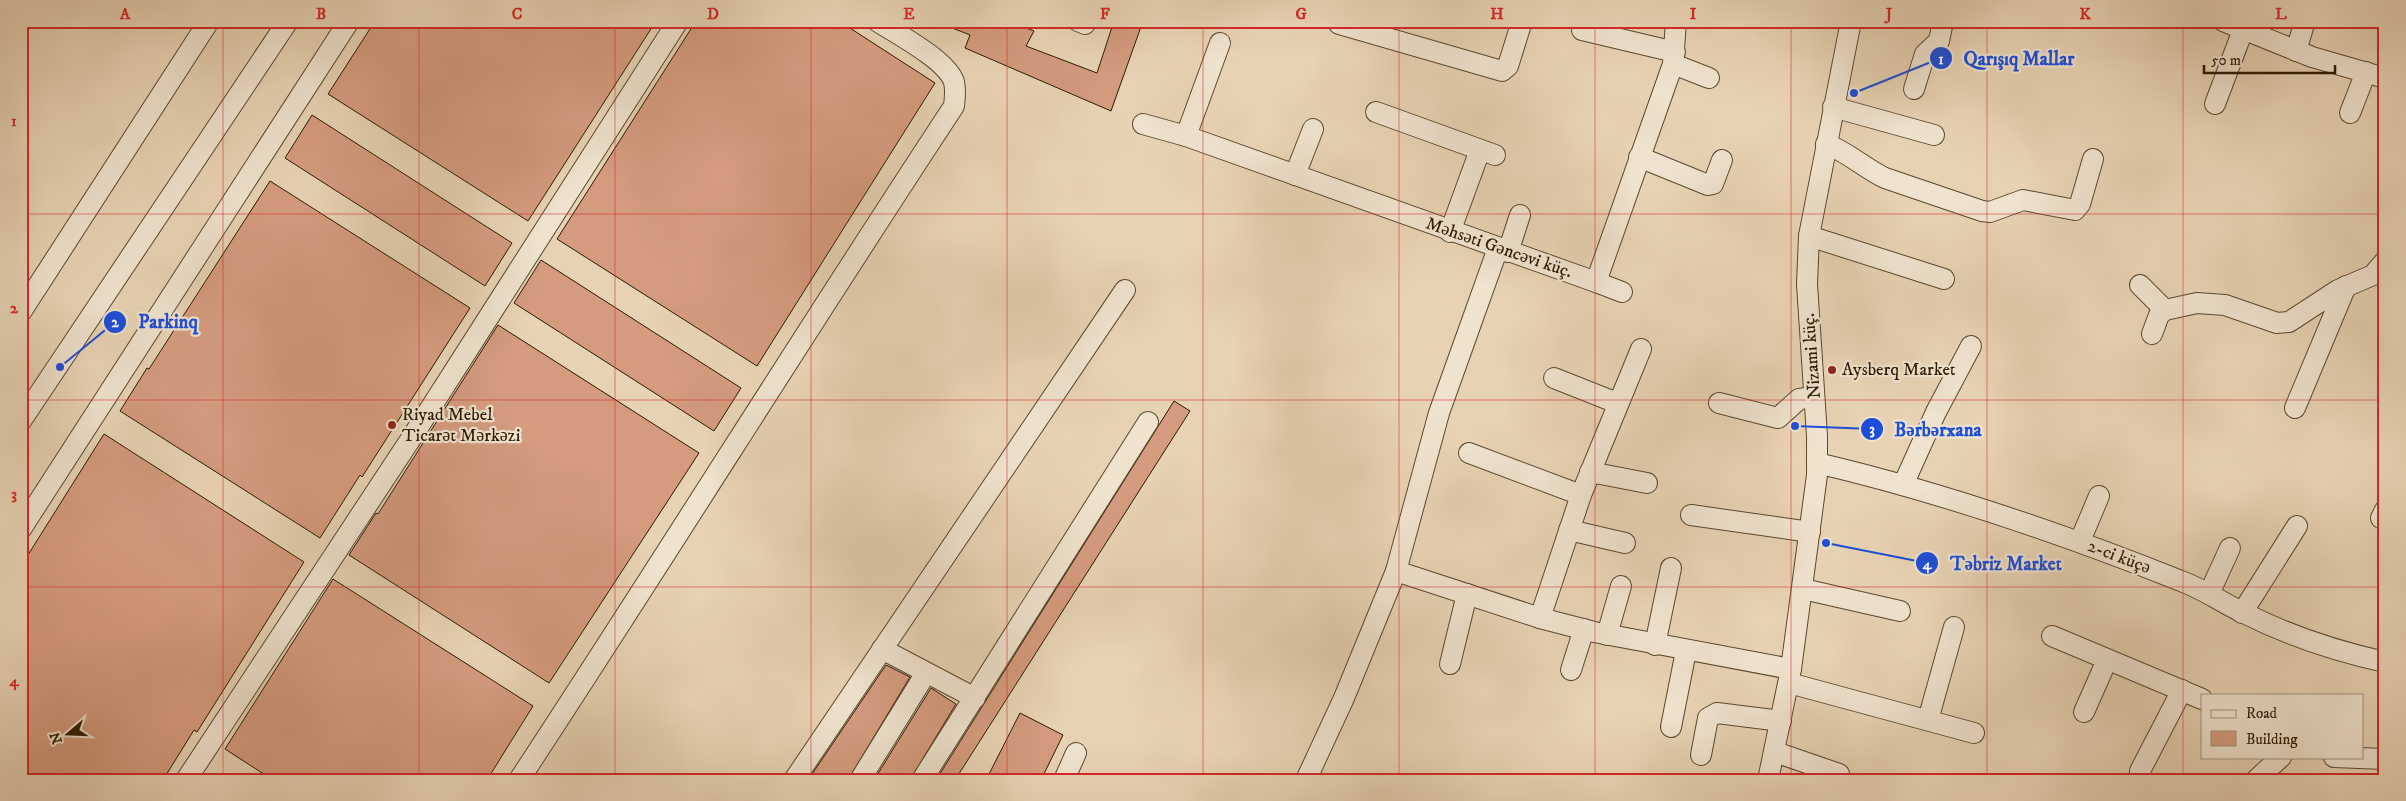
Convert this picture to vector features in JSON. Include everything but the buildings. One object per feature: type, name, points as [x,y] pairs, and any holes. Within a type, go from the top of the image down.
[{"type":"street","points":[[21,312],[209,21]]},
{"type":"street","points":[[21,421],[288,21]]},
{"type":"street","points":[[21,529],[349,21]]},
{"type":"street","points":[[186,780],[412,437],[678,21]]},
{"type":"street","points":[[519,780],[644,589],[798,343],[954,106],[956,94],[954,81],[946,69],[877,21]]},
{"type":"street","points":[[1339,24],[1502,71],[1508,66],[1522,21]]},
{"type":"street","points":[[1596,282],[1674,58],[1676,21]]},
{"type":"street","name":"Nizami küç.","points":[[1768,780],[1790,676],[1803,589],[1817,463],[1807,284],[1809,236],[1850,21]]},
{"type":"street","points":[[1914,89],[1924,54],[1938,40],[1943,21]]},
{"type":"street","points":[[2223,21],[2296,51],[2375,75],[2350,113]]},
{"type":"street","points":[[2296,51],[2305,21]]},
{"type":"street","points":[[1582,30],[1674,58],[1709,78]]},
{"type":"street","points":[[2215,104],[2243,30]]},
{"type":"street","points":[[1186,136],[1220,43]]},
{"type":"street","points":[[1834,107],[1934,135]]},
{"type":"street","points":[[1376,112],[1488,153],[1450,232]]},
{"type":"street","name":"Məhsəti Gəncəvi küç.","points":[[1143,124],[1186,136],[1622,292]]},
{"type":"street","points":[[1295,175],[1314,129]]},
{"type":"street","points":[[1826,144],[1842,150],[1873,173],[1885,178],[1990,212],[2023,200],[2075,210],[2080,204],[2093,159]]},
{"type":"street","points":[[1639,157],[1708,185],[1713,184],[1722,160]]},
{"type":"street","points":[[1306,780],[1344,698],[1396,571],[1439,413],[1503,250],[1520,215]]},
{"type":"street","points":[[1809,236],[1944,279]]},
{"type":"street","points":[[2152,334],[2159,315],[2165,310],[2196,303],[2226,305],[2277,324],[2289,322],[2346,286],[2373,275],[2385,261]]},
{"type":"street","points":[[2140,285],[2165,310]]},
{"type":"street","points":[[2295,408],[2346,286]]},
{"type":"street","points":[[794,780],[1125,290]]},
{"type":"street","points":[[1903,485],[1936,412],[1971,346]]},
{"type":"street","points":[[1540,618],[1581,495],[1640,349]]},
{"type":"street","points":[[1554,378],[1617,403]]},
{"type":"street","points":[[1719,403],[1778,418],[1799,399],[1814,397]]},
{"type":"street","points":[[922,780],[1148,422]]},
{"type":"street","points":[[1469,453],[1581,495]]},
{"type":"street","name":"2-ci küçə","points":[[1817,463],[1903,485],[2080,542],[2209,594],[2242,613],[2318,645],[2385,662]]},
{"type":"street","points":[[1590,472],[1647,483]]},
{"type":"street","points":[[2080,542],[2099,496]]},
{"type":"street","points":[[1691,515],[1810,532]]},
{"type":"street","points":[[2242,613],[2297,526]]},
{"type":"street","points":[[1570,530],[1625,543]]},
{"type":"street","points":[[2209,594],[2230,548]]},
{"type":"street","points":[[1655,645],[1671,568]]},
{"type":"street","points":[[1396,571],[1540,618],[1607,635],[1686,650],[1790,676],[1974,733]]},
{"type":"street","points":[[1607,635],[1621,586]]},
{"type":"street","points":[[1803,589],[1900,611]]},
{"type":"street","points":[[1450,664],[1467,594]]},
{"type":"street","points":[[1928,720],[1954,627]]},
{"type":"street","points":[[1571,670],[1584,629]]},
{"type":"street","points":[[2052,636],[2201,699]]},
{"type":"street","points":[[882,649],[974,698]]},
{"type":"street","points":[[1672,728],[1686,650]]},
{"type":"street","points":[[2084,712],[2107,660]]},
{"type":"street","points":[[860,780],[926,673]]},
{"type":"street","points":[[2140,771],[2182,690]]},
{"type":"street","points":[[1702,755],[1708,718],[1712,714],[1782,721]]},
{"type":"street","points":[[1775,752],[1839,774]]},
{"type":"street","points":[[1064,780],[1076,753]]},
{"type":"street","points":[[2256,780],[2281,758]]},
{"type":"street","points":[[2360,758],[2385,759]]},
{"type":"place","name":"Qarışıq Mallar","points":[[1854,93]]},
{"type":"place","name":"Parkinq","points":[[60,367]]},
{"type":"place","name":"Aysberq Market","points":[[1832,370]]},
{"type":"place","name":"Riyad Mebel Ticarət Mərkəzi","points":[[392,425]]},
{"type":"place","name":"Bərbərxana","points":[[1795,426]]},
{"type":"place","name":"Təbriz Market","points":[[1826,543]]}]
